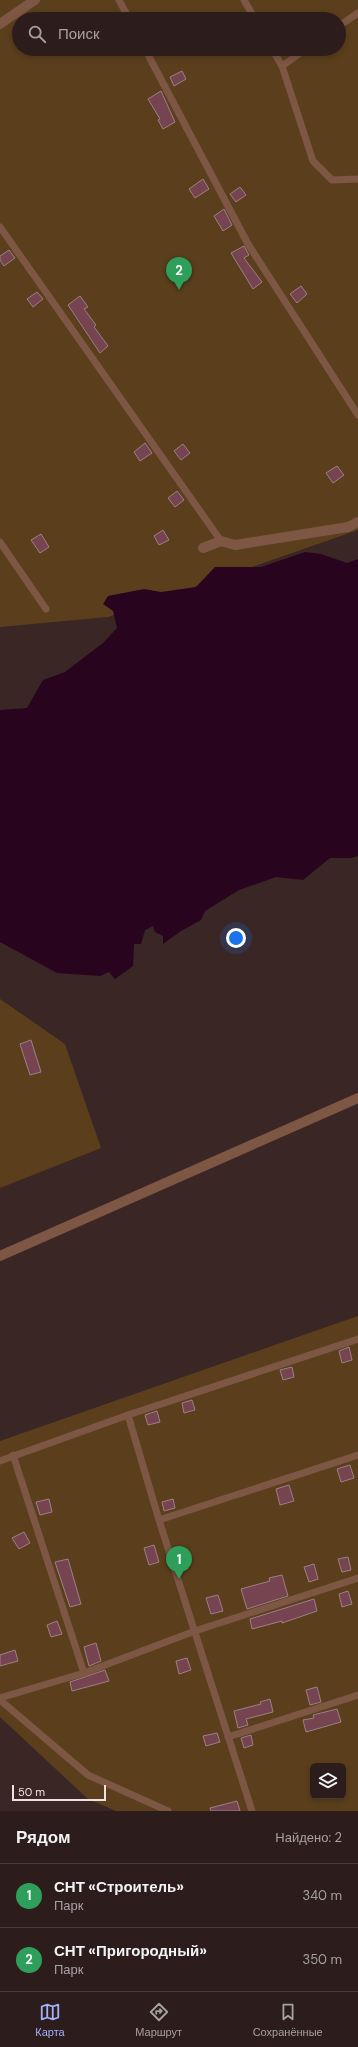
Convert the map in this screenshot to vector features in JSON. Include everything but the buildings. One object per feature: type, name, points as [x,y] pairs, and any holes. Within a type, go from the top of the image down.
[{"type":"street","points":[[18,12],[35,0]]},
{"type":"street","points":[[0,24],[12,16]]},
{"type":"street","points":[[203,548],[221,541],[235,545],[348,526],[358,522]]},
{"type":"street","points":[[0,1256],[358,1098]]},
{"type":"lane","points":[[119,0],[125,12]]},
{"type":"lane","points":[[244,0],[251,12]]},
{"type":"lane","points":[[346,21],[358,13]]},
{"type":"lane","points":[[149,56],[248,244],[358,415]]},
{"type":"lane","points":[[276,56],[282,66],[312,161],[332,180],[358,179]]},
{"type":"lane","points":[[282,66],[296,56]]},
{"type":"lane","points":[[0,227],[221,541]]},
{"type":"lane","points":[[0,542],[46,609]]},
{"type":"lane","points":[[0,1461],[13,1455],[128,1415],[358,1339]]},
{"type":"lane","points":[[128,1415],[159,1520],[252,1811]]},
{"type":"lane","points":[[13,1455],[84,1673]]},
{"type":"lane","points":[[159,1520],[358,1455]]},
{"type":"lane","points":[[0,1699],[84,1673],[195,1631],[358,1578]]},
{"type":"lane","points":[[228,1737],[358,1695]]},
{"type":"lane","points":[[0,1699],[88,1775],[168,1811]]},
{"type":"shaded area","points":[[0,0],[358,0],[358,530],[108,617],[0,627]]},
{"type":"shaded area","points":[[305,552],[321,554],[347,563],[358,559],[358,856],[351,858],[330,858],[303,880],[276,877],[239,890],[205,911],[201,920],[181,931],[163,944],[163,936],[155,932],[153,926],[145,930],[141,944],[134,944],[133,966],[115,979],[109,972],[100,976],[57,973],[0,942],[0,710],[27,708],[43,680],[65,672],[103,643],[117,628],[113,611],[103,604],[108,596],[144,589],[161,592],[196,587],[215,567],[261,567]]},
{"type":"shaded area","points":[[0,999],[65,1044],[101,1148],[0,1188]]},
{"type":"shaded area","points":[[358,1316],[358,1811],[116,1811],[88,1799],[0,1717],[0,1441]]},
{"type":"place","name":"СНТ «Пригородный»","points":[[179,290]]},
{"type":"place","name":"СНТ «Строитель»","points":[[179,1579]]}]
